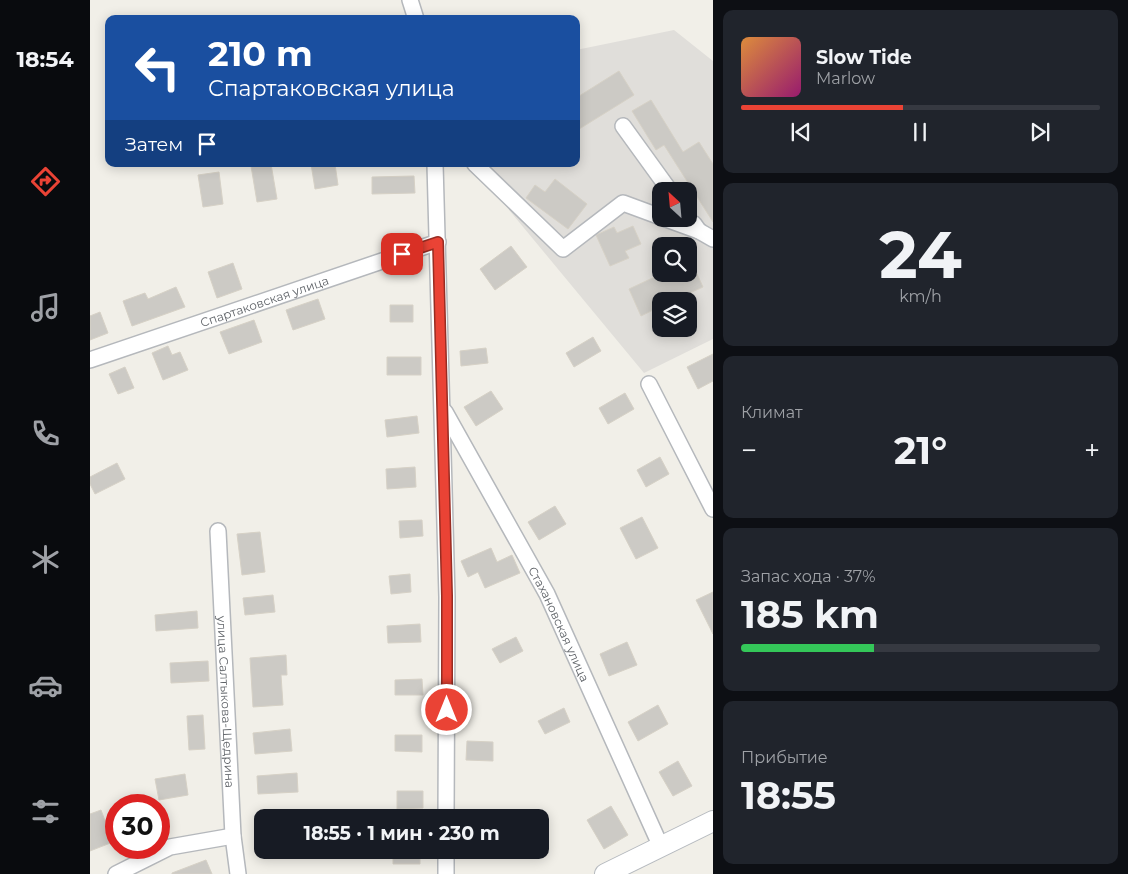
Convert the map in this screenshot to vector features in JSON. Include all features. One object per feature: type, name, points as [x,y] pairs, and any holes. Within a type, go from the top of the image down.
[{"type":"street","points":[[410,0],[415,15]]},
{"type":"street","points":[[623,126],[663,182]]},
{"type":"street","points":[[435,167],[447,596],[446,809]]},
{"type":"street","points":[[478,167],[563,249],[623,203],[652,214]]},
{"type":"street","points":[[691,228],[713,239]]},
{"type":"street","name":"Спартаковская улица","points":[[90,360],[438,242]]},
{"type":"street","points":[[649,384],[713,509]]},
{"type":"street","name":"Стахановская улица","points":[[443,410],[547,594],[661,847]]},
{"type":"street","name":"улица Салтыкова-Щедрина","points":[[218,531],[233,836],[238,874]]},
{"type":"street","points":[[605,874],[713,821]]},
{"type":"street","points":[[116,874],[170,847],[233,836]]},
{"type":"street","points":[[446,859],[446,874]]},
{"type":"shaded area","points":[[674,30],[713,61],[713,339],[644,373],[473,167],[580,167],[580,49]]},
{"type":"building","points":[[619,71],[634,95],[580,129],[580,95]]},
{"type":"building","points":[[651,100],[683,152],[699,142],[713,164],[713,222],[698,198],[698,182],[688,182],[664,145],[656,150],[632,111]]},
{"type":"building","points":[[251,167],[272,167],[277,199],[257,202]]},
{"type":"building","points":[[311,167],[335,167],[338,185],[315,189]]},
{"type":"building","points":[[219,172],[223,204],[203,207],[198,175]]},
{"type":"building","points":[[414,176],[415,193],[372,194],[372,177]]},
{"type":"building","points":[[555,179],[587,204],[568,229],[526,198],[535,185],[545,192]]},
{"type":"building","points":[[633,226],[641,244],[625,251],[629,258],[610,266],[596,235],[614,227],[617,233]]},
{"type":"building","points":[[511,246],[527,267],[495,290],[480,269]]},
{"type":"building","points":[[233,263],[242,289],[217,298],[208,272]]},
{"type":"building","points":[[697,274],[703,287],[692,292],[652,292],[652,310],[641,316],[629,289],[652,278],[652,282],[697,282]]},
{"type":"building","points":[[176,287],[185,307],[132,326],[123,301],[145,293],[148,299]]},
{"type":"building","points":[[318,299],[325,319],[293,330],[286,310]]},
{"type":"building","points":[[390,305],[413,305],[413,322],[390,322]]},
{"type":"building","points":[[100,312],[108,333],[90,340],[90,316]]},
{"type":"building","points":[[254,320],[262,342],[229,354],[220,332]]},
{"type":"building","points":[[593,337],[601,351],[574,367],[566,353]]},
{"type":"building","points":[[168,346],[172,355],[180,352],[188,370],[163,380],[152,353]]},
{"type":"building","points":[[486,348],[488,363],[461,366],[460,351]]},
{"type":"building","points":[[713,354],[713,381],[698,389],[687,367]]},
{"type":"building","points":[[387,357],[421,357],[421,375],[387,375]]},
{"type":"building","points":[[125,367],[134,388],[118,394],[109,374]]},
{"type":"building","points":[[491,391],[503,409],[476,426],[464,407]]},
{"type":"building","points":[[625,393],[634,409],[608,424],[599,408]]},
{"type":"building","points":[[417,416],[419,433],[387,437],[385,420]]},
{"type":"building","points":[[660,457],[669,474],[646,487],[637,470]]},
{"type":"building","points":[[117,463],[125,479],[95,494],[90,484],[90,477]]},
{"type":"building","points":[[415,467],[416,487],[387,489],[386,469]]},
{"type":"building","points":[[555,506],[566,524],[539,540],[528,522]]},
{"type":"building","points":[[642,517],[658,548],[636,559],[620,528]]},
{"type":"building","points":[[422,520],[423,536],[400,538],[399,521]]},
{"type":"building","points":[[260,532],[265,572],[242,575],[237,534]]},
{"type":"building","points":[[491,548],[497,562],[512,555],[520,573],[485,588],[478,572],[468,577],[461,561]]},
{"type":"building","points":[[410,574],[411,592],[391,594],[389,576]]},
{"type":"building","points":[[713,592],[713,634],[696,600]]},
{"type":"building","points":[[273,595],[275,612],[245,615],[243,598]]},
{"type":"building","points":[[197,611],[198,628],[156,631],[155,615]]},
{"type":"building","points":[[420,624],[421,642],[388,643],[387,626]]},
{"type":"building","points":[[516,637],[523,651],[500,663],[492,649]]},
{"type":"building","points":[[627,642],[637,665],[609,676],[600,654]]},
{"type":"building","points":[[286,655],[287,675],[281,675],[283,705],[253,707],[250,658]]},
{"type":"building","points":[[208,661],[209,681],[171,683],[170,663]]},
{"type":"building","points":[[422,679],[423,695],[395,695],[395,680]]},
{"type":"building","points":[[658,705],[668,724],[638,741],[628,722]]},
{"type":"building","points":[[564,708],[570,722],[545,734],[538,721]]},
{"type":"building","points":[[203,715],[205,749],[189,750],[187,716]]},
{"type":"building","points":[[290,729],[292,751],[255,754],[253,733]]},
{"type":"building","points":[[395,735],[422,735],[422,752],[395,751]]},
{"type":"building","points":[[467,741],[493,742],[493,761],[466,760]]},
{"type":"building","points":[[678,761],[692,786],[673,796],[659,772]]},
{"type":"building","points":[[297,773],[298,792],[258,794],[257,776]]},
{"type":"building","points":[[185,774],[188,795],[170,798],[170,794],[158,794],[155,779]]},
{"type":"building","points":[[397,791],[423,791],[423,808],[397,809]]},
{"type":"building","points":[[611,806],[628,835],[604,849],[587,820]]},
{"type":"building","points":[[101,810],[105,821],[105,845],[90,851],[90,814]]},
{"type":"building","points":[[393,859],[420,859],[420,864],[393,864]]},
{"type":"building","points":[[206,860],[212,874],[172,874],[172,873]]},
{"type":"route","points":[[402,254],[438,242],[447,596],[447,710]]}]
